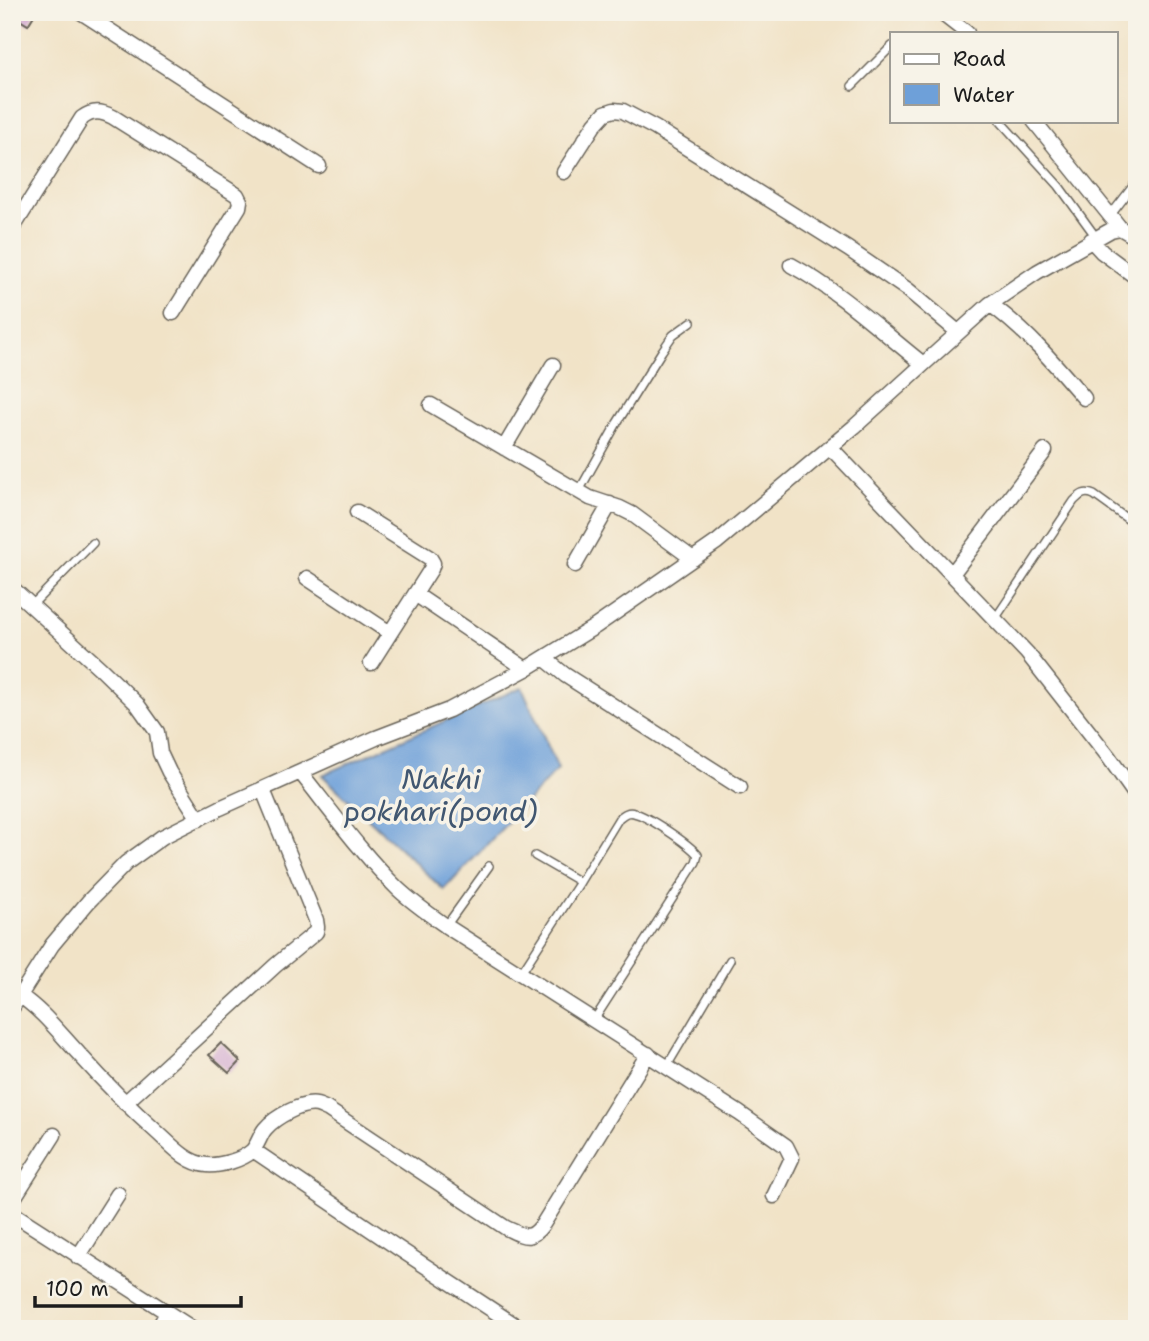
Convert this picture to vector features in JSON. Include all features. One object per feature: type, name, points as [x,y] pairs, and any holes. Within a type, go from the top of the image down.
[{"type":"street","points":[[80,12],[319,166]]},
{"type":"street","points":[[940,12],[966,32]]},
{"type":"street","points":[[564,172],[604,113],[623,111],[655,128],[848,249],[908,290],[958,332]]},
{"type":"street","points":[[12,227],[82,118],[96,112],[113,117],[237,195],[240,201],[173,313]]},
{"type":"street","points":[[1035,122],[1105,231],[1101,252],[1137,278]]},
{"type":"street","points":[[648,1054],[543,1224],[532,1236],[525,1237],[506,1228],[327,1109],[316,1105],[307,1105],[280,1116],[266,1128],[253,1150],[243,1157],[206,1166],[191,1161],[125,1103],[41,1013],[16,1002],[52,945],[88,902],[125,863],[162,837],[376,738],[449,710],[544,658],[596,626],[717,542],[830,447],[990,304],[1105,231],[1137,238]]},
{"type":"street","points":[[791,265],[847,304],[923,365]]},
{"type":"street","points":[[990,304],[1009,318],[1045,353],[1084,398]]},
{"type":"street","points":[[504,448],[553,366]]},
{"type":"street","points":[[431,405],[590,498],[632,514],[693,559]]},
{"type":"street","points":[[830,447],[1027,653],[1137,797]]},
{"type":"street","points":[[952,574],[1045,452]]},
{"type":"street","points":[[575,565],[610,504]]},
{"type":"street","points":[[357,512],[430,558],[433,563],[371,663]]},
{"type":"street","points":[[307,578],[390,633]]},
{"type":"street","points":[[12,588],[137,704],[157,732],[160,753],[169,772],[199,818]]},
{"type":"street","points":[[415,594],[526,669]]},
{"type":"street","points":[[544,658],[565,675],[740,787]]},
{"type":"street","points":[[300,772],[371,860],[420,908],[667,1066],[786,1146],[792,1158],[774,1196]]},
{"type":"street","points":[[125,1103],[316,932],[316,920],[263,790]]},
{"type":"street","points":[[12,1201],[54,1135]]},
{"type":"street","points":[[253,1150],[521,1329]]},
{"type":"street","points":[[78,1256],[118,1194]]},
{"type":"street","points":[[12,1213],[193,1329]]},
{"type":"street","points":[[158,1329],[167,1313]]},
{"type":"lane","points":[[852,86],[890,48]]},
{"type":"lane","points":[[1001,122],[1059,186],[1105,231],[1137,181]]},
{"type":"lane","points":[[579,492],[662,351],[673,335],[691,321]]},
{"type":"lane","points":[[995,619],[1081,494],[1094,495],[1137,526]]},
{"type":"lane","points":[[32,605],[93,543]]},
{"type":"lane","points":[[521,973],[624,813],[632,812],[648,820],[692,848],[698,855],[696,862],[594,1020]]},
{"type":"lane","points":[[535,856],[580,882]]},
{"type":"lane","points":[[446,926],[489,866]]},
{"type":"lane","points":[[667,1066],[730,960]]},
{"type":"water","name":"Nakhi pokhari(pond)","points":[[522,687],[558,769],[444,890],[322,775]]},
{"type":"building","points":[[12,12],[36,12],[28,25],[12,15]]},
{"type":"building","points":[[221,1043],[240,1061],[229,1073],[209,1055]]}]
